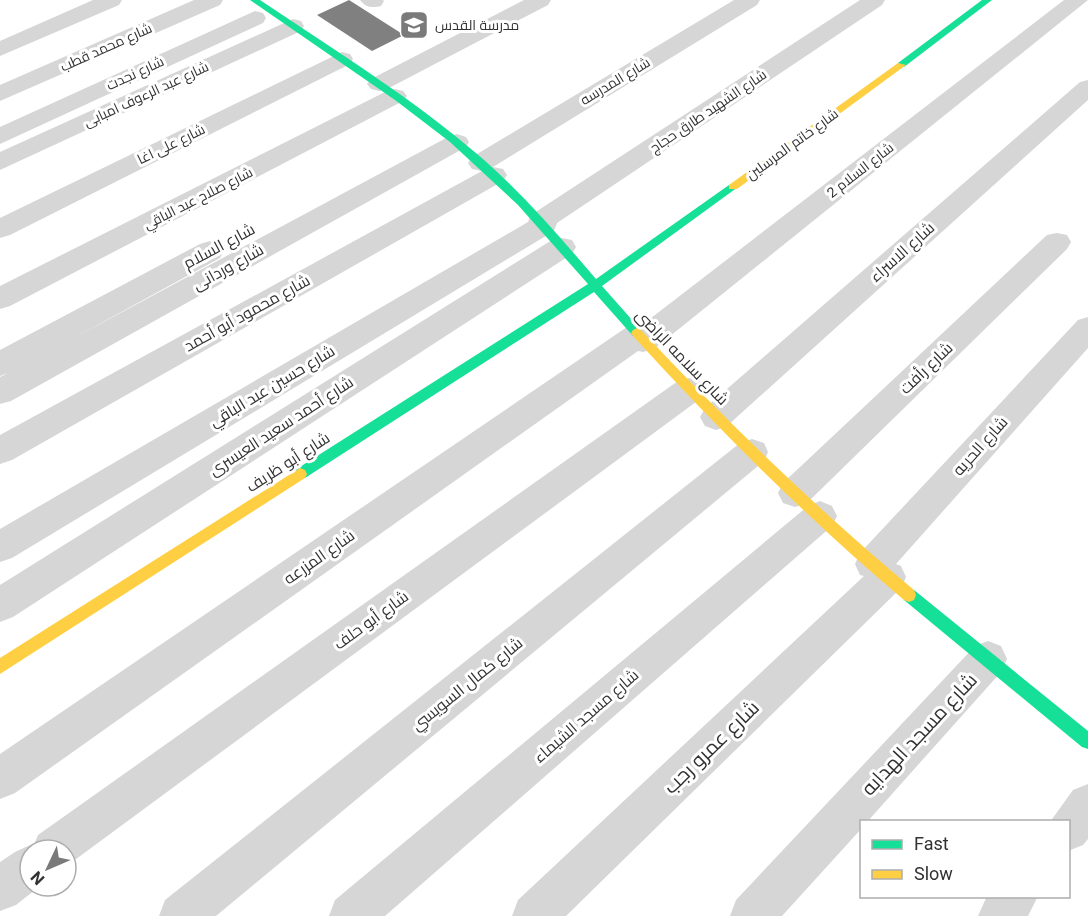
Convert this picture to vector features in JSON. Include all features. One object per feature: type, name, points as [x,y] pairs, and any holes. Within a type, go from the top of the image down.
[{"type":"street","points":[[0,50],[111,0]]},
{"type":"street","name":"شارع محمد قطب","points":[[0,94],[212,0]]},
{"type":"street","name":"شارع صلاح عبد الباقي","points":[[0,299],[387,90],[540,0]]},
{"type":"street","name":"شارع المدرسه","points":[[487,169],[749,0]]},
{"type":"street","name":"شارع الشهيد طارق حجاج","points":[[549,231],[874,0]]},
{"type":"street","name":"شارع خاتم المرسلين","points":[[594,286],[870,88],[988,0]]},
{"type":"street","name":"شارع السلام 2","points":[[640,338],[1077,0]]},
{"type":"street","name":"شارع سلامه الراضى","points":[[262,6],[448,134],[549,231],[640,338],[689,390],[807,505],[881,570],[1088,741]]},
{"type":"street","name":"شارع نجدت","points":[[0,136],[262,6]]},
{"type":"street","name":"شارع عبد الرءوف امبابى","points":[[0,162],[292,26]]},
{"type":"street","name":"شارع على اغا","points":[[0,229],[342,60]]},
{"type":"street","name":"شارع الاسراء","points":[[716,417],[1088,87]]},
{"type":"street","name":"شارع السلام","points":[[0,364],[448,134]]},
{"type":"street","name":"شارع وردانى","points":[[0,392],[448,134]]},
{"type":"street","name":"شارع محمود أبو أحمد","points":[[0,451],[487,169]]},
{"type":"street","name":"شارع حسين عبد الباقي","points":[[0,547],[549,231]]},
{"type":"street","name":"شارع أحمد سعيد العيسرى","points":[[0,605],[549,231]]},
{"type":"street","name":"شارع رأفت","points":[[807,505],[1057,242]]},
{"type":"street","name":"شارع أبو ظريف","points":[[0,667],[594,286]]},
{"type":"street","name":"شارع الحريه","points":[[881,570],[1088,328]]},
{"type":"street","name":"شارع المزرعه","points":[[0,778],[640,338]]},
{"type":"street","name":"شارع أبو حلف","points":[[70,838],[689,390]]},
{"type":"street","name":"شارع كمال السويسي","points":[[181,916],[752,452]]},
{"type":"street","name":"شارع مسجد الشيماء","points":[[351,916],[807,505]]},
{"type":"street","name":"شارع عمرو رجب","points":[[534,916],[881,570]]},
{"type":"street","name":"شارع مسجد الهدايه","points":[[752,916],[988,659]]},
{"type":"street","points":[[1070,828],[1088,805]]},
{"type":"street","points":[[0,889],[18,876]]},
{"type":"street","points":[[1000,916],[1015,898]]},
{"type":"building","points":[[349,0],[404,35],[372,51],[317,15]]},
{"type":"traffic: fast","points":[[254,0],[426,118],[480,162],[522,202],[637,333]]},
{"type":"traffic: fast","points":[[901,65],[988,0]]},
{"type":"traffic: fast","points":[[300,474],[594,286],[733,187]]},
{"type":"traffic: fast","points":[[909,595],[1088,741]]},
{"type":"traffic: slow","points":[[733,187],[901,65]]},
{"type":"traffic: slow","points":[[637,333],[768,469],[909,595]]},
{"type":"traffic: slow","points":[[0,667],[300,474]]},
{"type":"place","name":"مدرسة القدس","points":[[414,25]]}]
